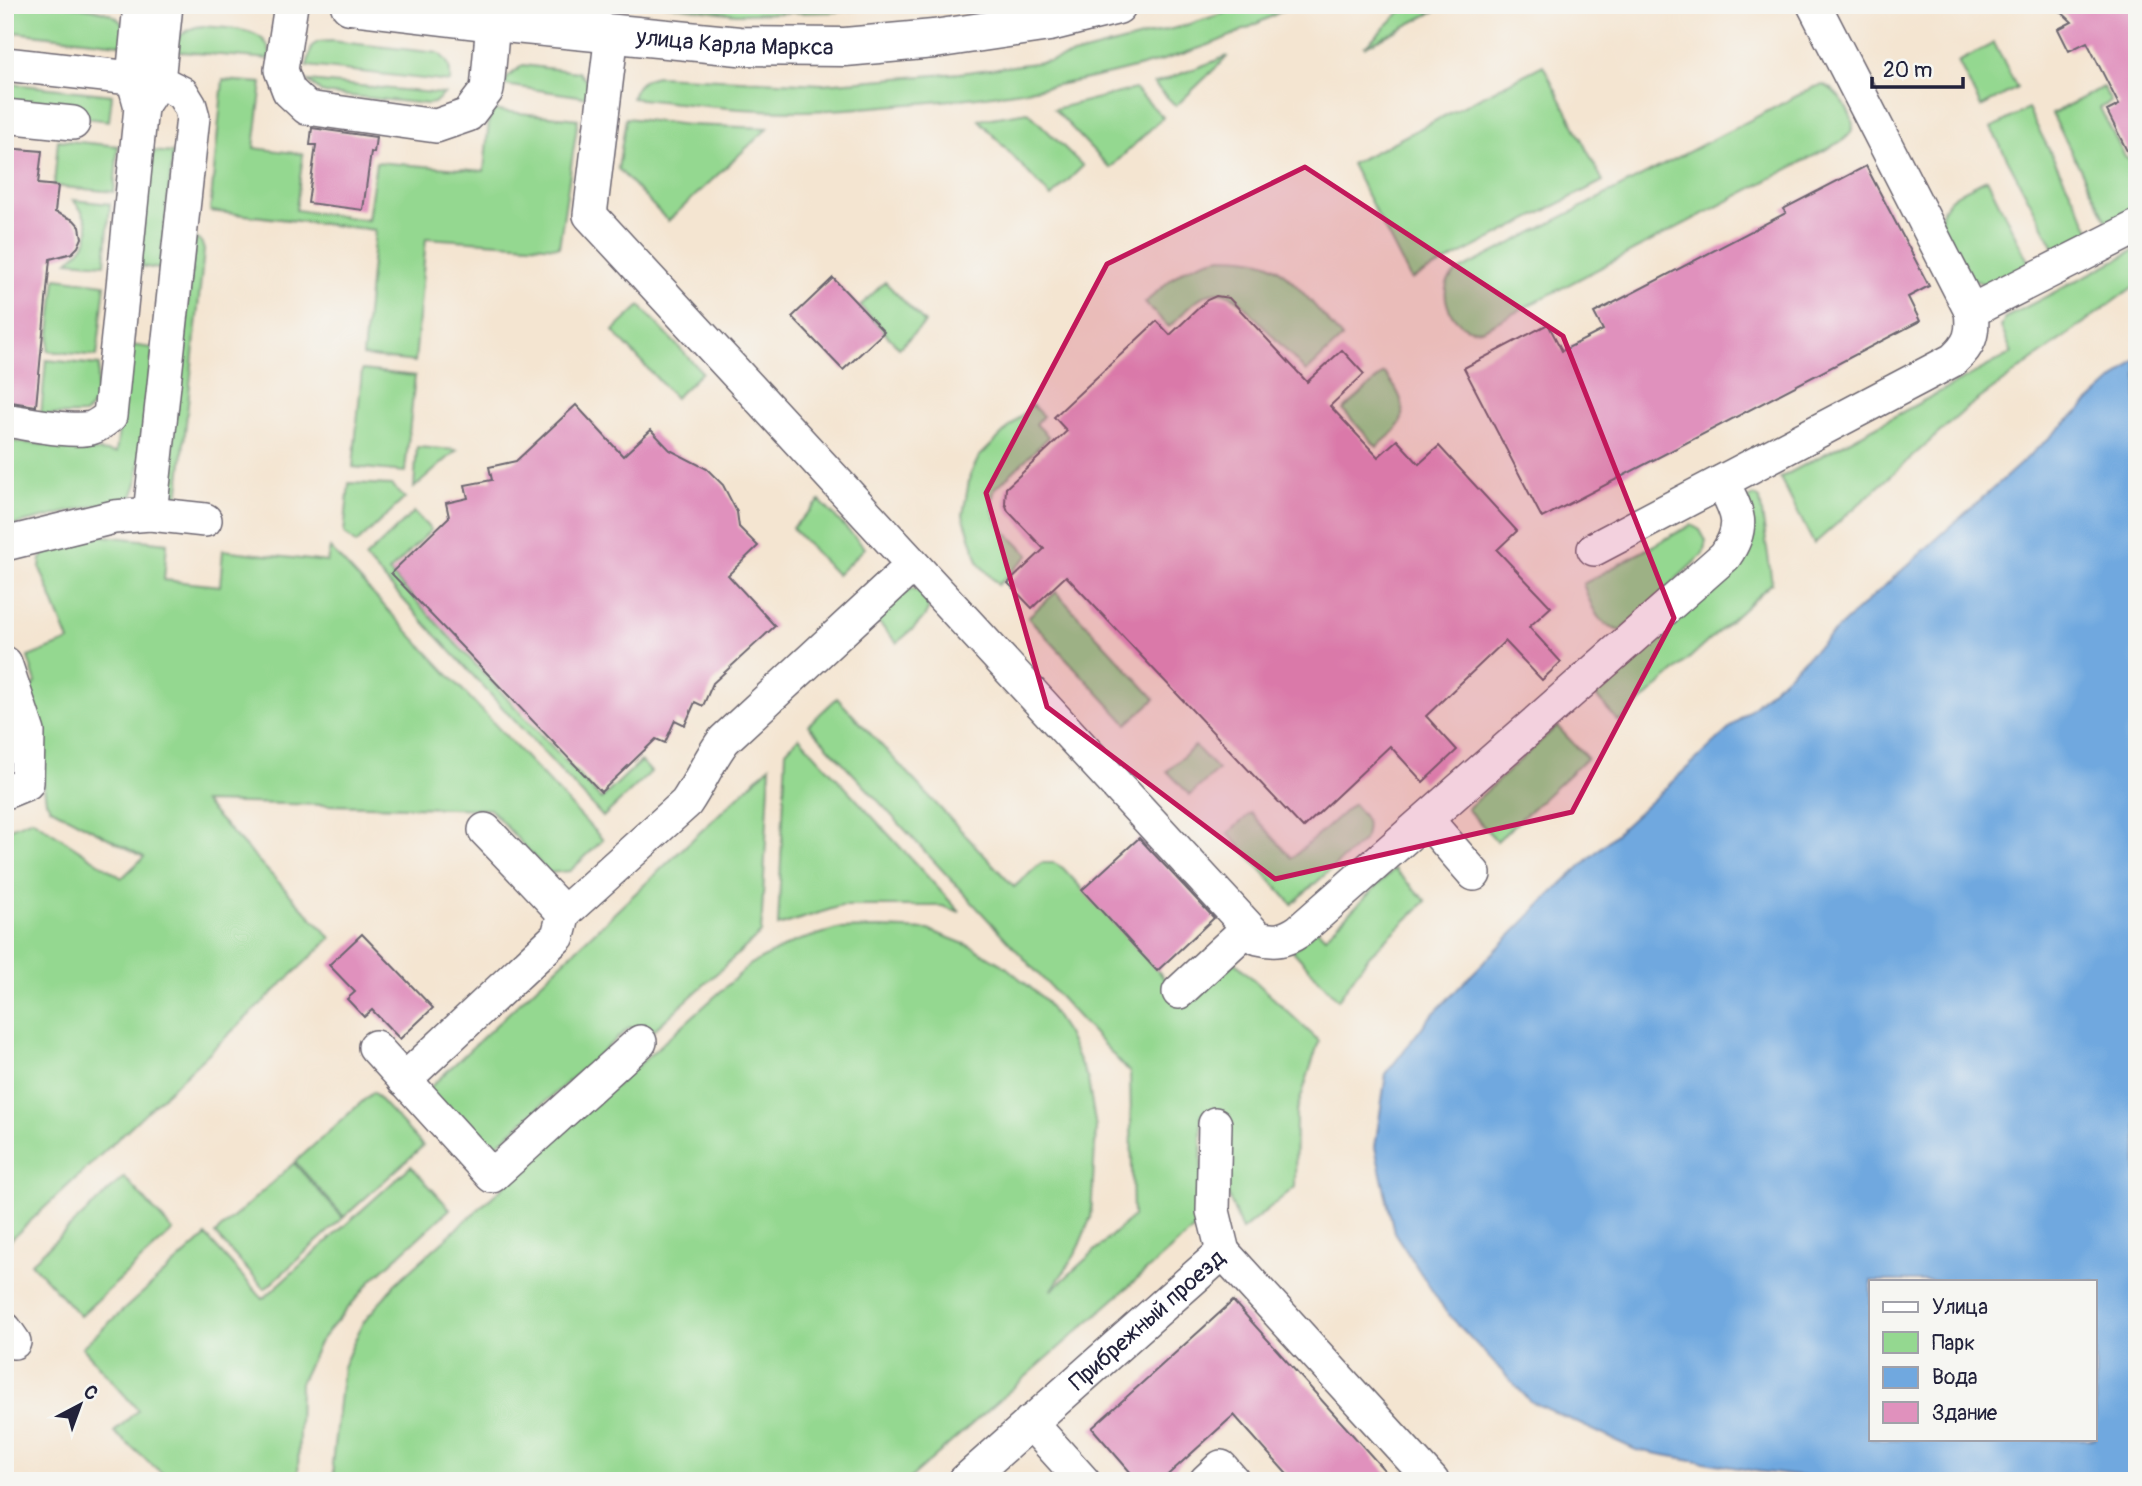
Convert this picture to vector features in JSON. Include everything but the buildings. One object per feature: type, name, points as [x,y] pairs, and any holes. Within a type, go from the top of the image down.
[{"type":"main road","name":"улица Карла Маркса","points":[[350,5],[418,9],[493,22],[738,46],[845,47],[934,39],[1049,22],[1117,5]]},
{"type":"street","points":[[5,420],[76,429],[100,424],[110,416],[144,89],[140,5]]},
{"type":"street","points":[[144,89],[166,5]]},
{"type":"street","points":[[291,5],[281,70],[289,91],[307,108],[436,126],[468,115],[487,90],[493,22]]},
{"type":"street","points":[[1594,550],[1953,359],[1965,349],[1973,328],[1971,311],[1814,5]]},
{"type":"street","points":[[612,33],[590,215],[1258,938],[1286,940],[1299,931],[1725,556],[1736,535],[1739,522],[1737,509],[1722,482]]},
{"type":"street","points":[[5,64],[144,89],[182,93],[190,106],[193,117],[150,514]]},
{"type":"street","points":[[5,116],[73,123]]},
{"type":"street","points":[[1971,311],[2137,226]]},
{"type":"street","points":[[5,544],[114,517],[150,514],[205,520]]},
{"type":"street","points":[[404,1080],[558,936],[564,913],[685,803],[724,740],[913,565]]},
{"type":"street","points":[[5,663],[28,732],[27,783],[5,792]]},
{"type":"street","points":[[1427,820],[1474,874]]},
{"type":"street","points":[[485,830],[564,913]]},
{"type":"street","points":[[1179,992],[1248,928]]},
{"type":"street","points":[[375,1047],[492,1176],[640,1042]]},
{"type":"street","points":[[1215,1124],[1213,1211],[1223,1252]]},
{"type":"street","name":"Прибрежный проезд","points":[[965,1481],[1223,1252],[1432,1481]]},
{"type":"street","points":[[1030,1422],[1083,1481]]},
{"type":"street","points":[[1206,1481],[1221,1467],[1233,1481]]},
{"type":"highlighted area","points":[[1305,167],[1563,336],[1674,618],[1572,812],[1275,879],[1047,707],[986,493],[1107,264]]},
{"type":"green space","points":[[5,5],[82,7],[110,14],[123,26],[128,45],[5,31]]},
{"type":"green space","points":[[664,5],[892,5],[836,12],[736,14]]},
{"type":"green space","points":[[1250,5],[1293,5],[1228,37],[1170,58],[1097,77],[1022,91],[947,101],[811,111],[776,111],[632,98],[641,83],[657,76],[822,84],[960,73],[1050,61],[1183,26]]},
{"type":"green space","points":[[1408,5],[1447,5],[1364,47]]},
{"type":"green space","points":[[202,26],[234,29],[255,35],[264,40],[269,48],[270,59],[171,51],[182,34]]},
{"type":"green space","points":[[331,41],[438,53],[448,65],[450,82],[307,66],[312,46],[318,42]]},
{"type":"green space","points":[[1994,43],[2017,88],[1981,107],[1958,62]]},
{"type":"green space","points":[[1228,56],[1176,106],[1154,84]]},
{"type":"green space","points":[[523,65],[578,72],[592,87],[592,98],[504,85],[508,77]]},
{"type":"green space","points":[[1543,65],[1603,181],[1411,280],[1351,164]]},
{"type":"green space","points":[[223,80],[262,83],[254,148],[303,154],[296,210],[368,220],[376,162],[484,171],[490,110],[578,119],[559,247],[426,238],[415,362],[363,356],[375,230],[210,211]]},
{"type":"green space","points":[[308,81],[444,94],[434,103],[427,104],[330,94],[321,92]]},
{"type":"green space","points":[[5,83],[112,95],[109,121],[5,108]]},
{"type":"green space","points":[[1824,85],[1839,97],[1852,121],[1852,131],[1842,141],[1484,329],[1467,328],[1449,309],[1446,301],[1447,284],[1458,271],[1814,87]]},
{"type":"green space","points":[[2103,87],[2111,102],[2100,108],[2125,157],[2137,166],[2137,210],[2109,225],[2052,114]]},
{"type":"green space","points":[[1135,89],[1163,117],[1110,168],[1054,109]]},
{"type":"green space","points":[[2028,109],[2092,233],[2056,251],[1991,128]]},
{"type":"green space","points":[[1028,112],[1083,166],[1051,197],[979,120]]},
{"type":"green space","points":[[626,118],[688,125],[768,128],[668,221],[618,169]]},
{"type":"green space","points":[[58,140],[118,146],[114,192],[54,186]]},
{"type":"green space","points":[[151,151],[173,153],[160,269],[139,266]]},
{"type":"green space","points":[[1987,179],[2031,267],[1986,285],[1972,279],[1941,223],[1945,206],[1950,200]]},
{"type":"green space","points":[[73,200],[110,204],[105,264],[68,261],[82,247],[88,232],[85,217]]},
{"type":"green space","points":[[195,239],[201,241],[204,250],[178,500],[176,505],[166,508]]},
{"type":"green space","points":[[2137,249],[2137,284],[1967,408],[1814,544],[1780,478],[2012,353],[2001,327],[2005,318]]},
{"type":"green space","points":[[1221,257],[1258,260],[1278,269],[1308,298],[1342,338],[1306,372],[1241,302],[1229,295],[1219,292],[1202,297],[1169,327],[1145,303],[1179,273]]},
{"type":"green space","points":[[56,278],[105,284],[97,356],[48,351]]},
{"type":"green space","points":[[885,282],[925,323],[899,348],[860,306]]},
{"type":"green space","points":[[640,306],[702,372],[675,398],[613,331]]},
{"type":"green space","points":[[130,345],[153,348],[137,483],[132,497],[5,527],[5,460],[9,458],[11,441],[116,453]]},
{"type":"green space","points":[[46,360],[99,365],[95,402],[85,414],[41,415]]},
{"type":"green space","points":[[362,370],[415,376],[405,472],[353,467]]},
{"type":"green space","points":[[1384,373],[1398,392],[1403,413],[1397,428],[1377,447],[1343,410]]},
{"type":"green space","points":[[1032,405],[1043,416],[1036,424],[1049,437],[995,489],[993,500],[993,509],[1001,526],[1029,555],[998,585],[979,564],[963,515],[970,475],[979,457]]},
{"type":"green space","points":[[417,447],[457,450],[414,488]]},
{"type":"green space","points":[[349,483],[391,485],[405,498],[356,544],[344,533]]},
{"type":"green space","points":[[1754,495],[1760,499],[1772,583],[1619,722],[1593,693],[1750,550],[1747,500]]},
{"type":"green space","points":[[820,501],[865,548],[837,575],[792,528]]},
{"type":"green space","points":[[414,512],[431,530],[389,572],[601,799],[641,761],[651,772],[603,817],[365,558]]},
{"type":"green space","points":[[1691,525],[1700,530],[1706,541],[1703,554],[1621,631],[1600,620],[1583,584]]},
{"type":"green space","points":[[96,535],[167,543],[164,580],[220,586],[223,550],[327,562],[330,548],[603,840],[570,871],[549,873],[490,809],[203,802],[331,938],[5,1245],[5,830],[32,819],[122,878],[144,857],[51,808],[46,801],[30,688],[36,683],[28,657],[69,641],[40,568],[41,559],[47,551]]},
{"type":"green space","points":[[912,588],[923,594],[928,601],[928,608],[919,623],[897,643],[871,614]]},
{"type":"green space","points":[[1056,592],[1155,699],[1127,724],[1028,617]]},
{"type":"green space","points":[[837,698],[1014,887],[1041,863],[1054,863],[1063,868],[1189,1005],[1235,962],[1319,1041],[1296,1113],[1295,1187],[1242,1230],[1223,1182],[1229,1116],[1201,1114],[1202,1222],[907,1481],[335,1481],[332,1464],[343,1367],[362,1324],[395,1284],[751,964],[794,942],[837,929],[929,930],[972,947],[1006,967],[1045,1000],[1067,1034],[1088,1080],[1096,1128],[1091,1217],[1075,1255],[1051,1291],[1133,1216],[1130,1073],[808,725]]},
{"type":"green space","points":[[1557,726],[1587,758],[1497,841],[1467,809]]},
{"type":"green space","points":[[799,737],[960,912],[942,906],[841,906],[778,926],[786,751]]},
{"type":"green space","points":[[1195,746],[1218,770],[1190,795],[1167,771]]},
{"type":"green space","points":[[770,766],[761,933],[643,1040],[630,1027],[483,1157],[424,1093]]},
{"type":"green space","points":[[1353,804],[1366,820],[1364,840],[1292,904],[1228,833],[1251,813],[1292,858]]},
{"type":"green space","points":[[1394,869],[1426,901],[1367,958],[1338,1000],[1293,951],[1317,929],[1325,937]]},
{"type":"green space","points":[[373,1092],[423,1146],[344,1217],[295,1162]]},
{"type":"green space","points":[[294,1163],[343,1218],[265,1289],[215,1234]]},
{"type":"green space","points":[[411,1166],[450,1209],[372,1280],[320,1341],[300,1383],[298,1481],[171,1481],[114,1432],[138,1410],[82,1347],[206,1236],[263,1299]]},
{"type":"green space","points":[[124,1177],[173,1231],[80,1316],[31,1263]]},
{"type":"water","points":[[2137,359],[2137,1481],[1838,1481],[1755,1471],[1636,1450],[1530,1401],[1446,1312],[1394,1232],[1375,1147],[1386,1074],[1430,1017],[1553,892],[1861,607]]}]
